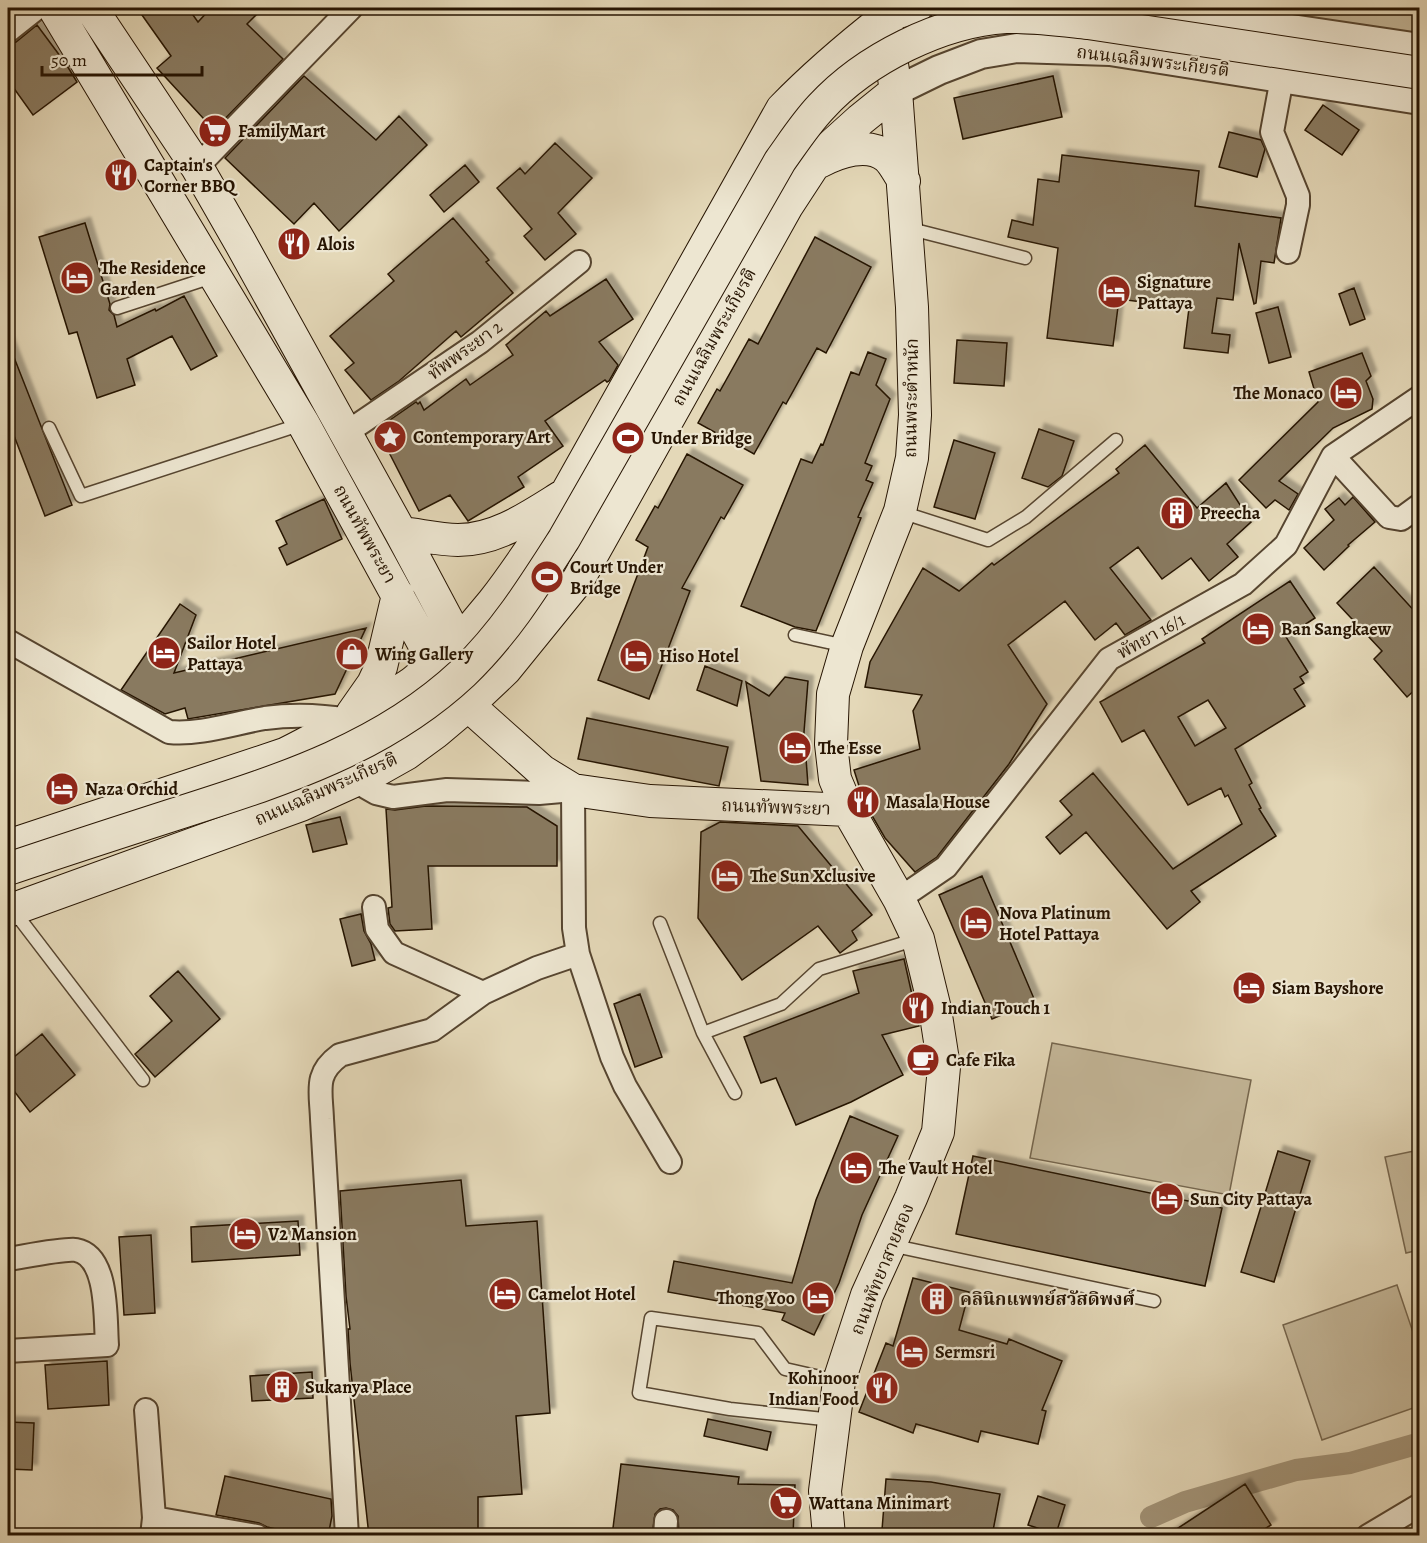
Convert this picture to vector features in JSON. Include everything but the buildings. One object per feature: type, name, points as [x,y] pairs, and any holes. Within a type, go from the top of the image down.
[{"type":"main road","name":"ถนนทัพพระยา","points":[[54,8],[303,423],[435,664],[477,697],[542,771],[573,790],[650,801],[848,810]]},
{"type":"main road","name":"ถนนทัพพระยา","points":[[91,8],[197,167],[401,533],[458,643],[477,697]]},
{"type":"main road","name":"ถนนพระตำหนัก","points":[[848,810],[835,779],[831,744],[833,694],[847,646],[900,511],[912,458],[915,416],[912,307],[904,181],[896,91],[884,13]]},
{"type":"main road","points":[[8,846],[285,754],[415,681],[458,643],[485,614],[518,570],[560,503],[782,110],[884,13]]},
{"type":"main road","points":[[8,868],[276,782],[332,759],[403,720],[437,696],[464,672],[528,597],[564,539],[780,161],[822,106],[851,79],[885,56],[923,38],[964,25],[1005,18],[1044,18],[1419,74]]},
{"type":"main road","name":"ถนนเฉลิมพระเกียรติ","points":[[10,910],[301,805],[355,781],[406,754],[477,697],[505,670],[579,580],[787,206],[819,157],[896,91]]},
{"type":"main road","points":[[814,165],[833,155],[852,149],[877,151],[888,158],[904,181]]},
{"type":"main road","points":[[744,176],[759,170],[775,173],[785,180],[789,192],[787,206]]},
{"type":"main road","points":[[401,533],[456,540],[486,537],[560,503]]},
{"type":"main road","points":[[560,503],[562,527],[573,536],[587,539],[604,536]]},
{"type":"main road","points":[[349,720],[373,684],[381,667],[398,595]]},
{"type":"main road","points":[[285,754],[297,761],[304,772],[305,786],[301,805]]},
{"type":"main road","name":"ถนนพัทยาสายสอง","points":[[829,1536],[825,1491],[839,1381],[867,1295],[938,1132],[944,1066],[935,1009],[918,939],[899,899],[848,810]]},
{"type":"street","points":[[8,31],[37,8]]},
{"type":"street","points":[[197,167],[351,8]]},
{"type":"street","points":[[884,13],[918,8]]},
{"type":"street","points":[[1109,8],[1100,21],[1100,28],[1103,40],[1110,51]]},
{"type":"street","points":[[1149,8],[1419,48]]},
{"type":"street","name":"ถนนเฉลิมพระเกียรติ","points":[[896,91],[939,70],[990,52],[1017,48],[1110,51],[1419,100]]},
{"type":"street","points":[[1282,78],[1272,132],[1298,196],[1288,252]]},
{"type":"street","name":"ทัพพระยา 2","points":[[346,433],[480,342],[579,262]]},
{"type":"street","name":"พัทยา 16/1","points":[[899,899],[946,867],[1109,659],[1243,584],[1286,545],[1334,456],[1419,397]]},
{"type":"street","points":[[1334,456],[1389,517],[1401,519],[1419,505]]},
{"type":"street","points":[[335,479],[362,462]]},
{"type":"street","points":[[8,641],[169,732],[184,734],[265,718],[303,714],[349,720]]},
{"type":"street","points":[[355,781],[376,793],[393,797],[447,790],[539,793],[573,790],[574,928],[578,954],[612,1057],[625,1086],[670,1162]]},
{"type":"street","points":[[374,907],[377,929],[394,953],[483,993]]},
{"type":"street","points":[[347,1536],[322,1131],[322,1074],[328,1063],[340,1055],[432,1030],[483,993],[537,968],[578,954]]},
{"type":"street","points":[[8,1259],[76,1250],[87,1255],[97,1264],[102,1279],[107,1345],[8,1351]]},
{"type":"street","points":[[146,1410],[153,1527],[257,1536]]},
{"type":"street","points":[[1368,1536],[1419,1505]]},
{"type":"lane","points":[[906,228],[1025,258]]},
{"type":"lane","points":[[117,308],[216,276]]},
{"type":"lane","points":[[49,428],[81,496],[303,423]]},
{"type":"lane","points":[[900,511],[988,540],[1026,517],[1116,440]]},
{"type":"lane","points":[[795,635],[847,646]]},
{"type":"lane","points":[[10,910],[143,1080]]},
{"type":"lane","points":[[660,923],[703,1033],[735,1093]]},
{"type":"lane","points":[[703,1033],[781,1004],[819,969],[918,939]]},
{"type":"lane","points":[[889,1245],[1154,1301]]},
{"type":"lane","points":[[833,1420],[730,1409],[639,1393],[651,1318],[758,1333],[785,1368],[839,1381]]},
{"type":"shaded area","points":[[1231,8],[1419,8],[1419,35]]},
{"type":"shaded area","points":[[1052,1043],[1251,1080],[1229,1195],[1030,1158]]},
{"type":"shaded area","points":[[1419,1150],[1419,1250],[1406,1253],[1385,1157]]},
{"type":"shaded area","points":[[1397,1285],[1419,1350],[1419,1406],[1322,1440],[1283,1325]]},
{"type":"waterway","points":[[1151,1517],[1185,1502],[1296,1470],[1350,1463],[1420,1443]]},
{"type":"place","name":"FamilyMart","points":[[215,131]]},
{"type":"place","name":"Captain's Corner BBQ","points":[[121,175]]},
{"type":"place","name":"Alois","points":[[294,244]]},
{"type":"place","name":"The Residence Garden","points":[[77,278]]},
{"type":"place","name":"Signature Pattaya","points":[[1114,292]]},
{"type":"place","name":"The Monaco","points":[[1346,393]]},
{"type":"place","name":"Contemporary Art","points":[[390,437]]},
{"type":"place","name":"Under Bridge","points":[[628,438]]},
{"type":"place","name":"Preecha","points":[[1177,513]]},
{"type":"place","name":"Court Under Bridge","points":[[547,577]]},
{"type":"place","name":"Ban Sangkaew","points":[[1258,629]]},
{"type":"place","name":"Sailor Hotel Pattaya","points":[[164,653]]},
{"type":"place","name":"Wing Gallery","points":[[352,654]]},
{"type":"place","name":"Hiso Hotel","points":[[636,656]]},
{"type":"place","name":"The Esse","points":[[795,748]]},
{"type":"place","name":"Naza Orchid","points":[[62,789]]},
{"type":"place","name":"Masala House","points":[[863,802]]},
{"type":"place","name":"The Sun Xclusive","points":[[727,876]]},
{"type":"place","name":"Nova Platinum Hotel Pattaya","points":[[976,923]]},
{"type":"place","name":"Siam Bayshore","points":[[1249,988]]},
{"type":"place","name":"Indian Touch 1","points":[[918,1008]]},
{"type":"place","name":"Cafe Fika","points":[[923,1060]]},
{"type":"place","name":"The Vault Hotel","points":[[856,1168]]},
{"type":"place","name":"Sun City Pattaya","points":[[1167,1199]]},
{"type":"place","name":"V2 Mansion","points":[[245,1234]]},
{"type":"place","name":"Camelot Hotel","points":[[505,1294]]},
{"type":"place","name":"Thong Yoo","points":[[818,1298]]},
{"type":"place","name":"คลินิกแพทย์สวัสดิพงศ์","points":[[937,1299]]},
{"type":"place","name":"Sermsri","points":[[912,1352]]},
{"type":"place","name":"Sukanya Place","points":[[282,1387]]},
{"type":"place","name":"Kohinoor Indian Food","points":[[882,1388]]},
{"type":"place","name":"Wattana Minimart","points":[[786,1503]]}]
